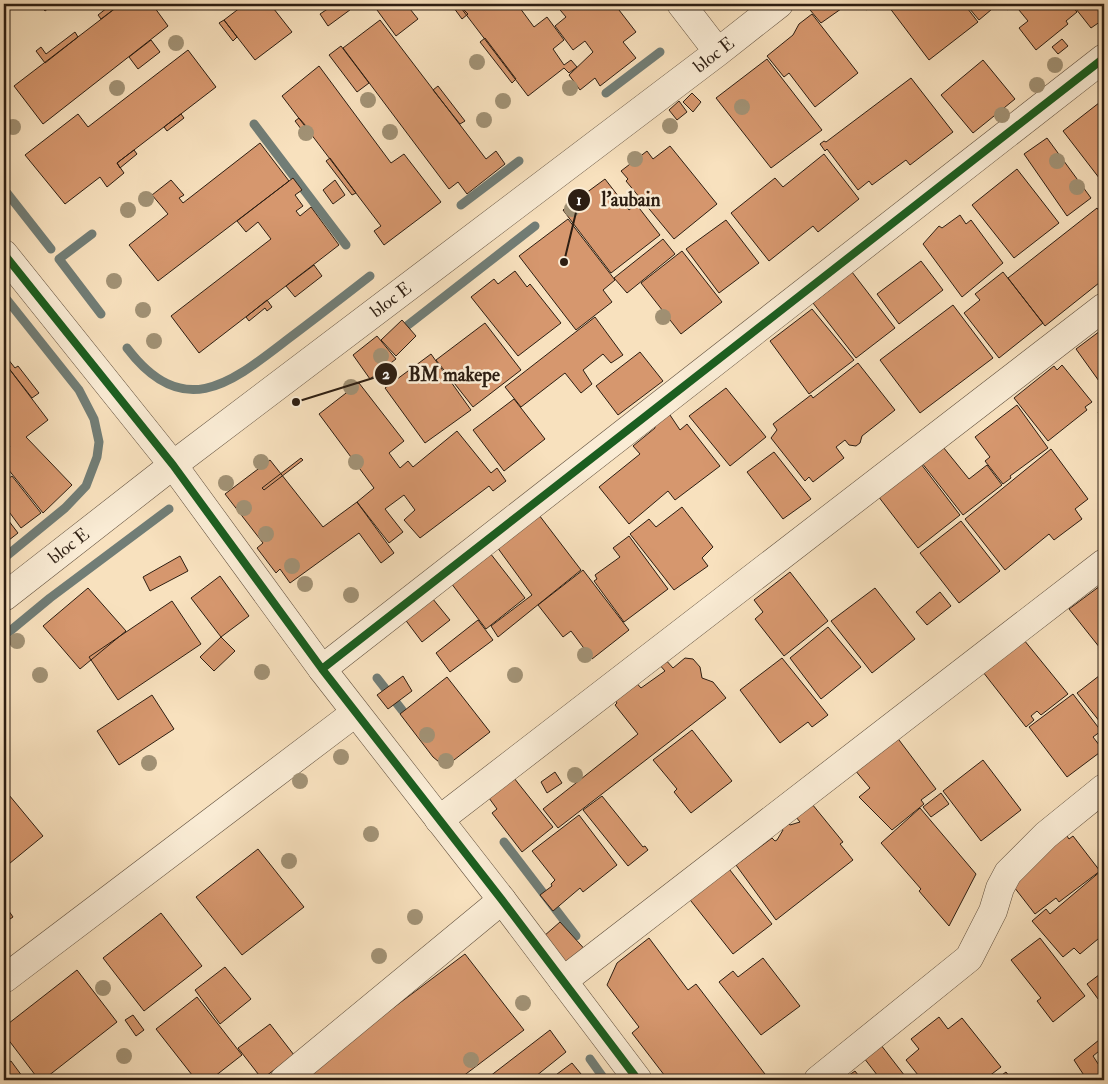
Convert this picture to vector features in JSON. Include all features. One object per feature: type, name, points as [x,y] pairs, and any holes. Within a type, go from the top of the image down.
[{"type":"street","points":[[681,4],[718,52]]},
{"type":"street","name":"bloc E","points":[[4,597],[173,465],[779,4]]},
{"type":"street","points":[[322,669],[1104,58]]},
{"type":"street","points":[[4,254],[173,465],[355,713],[502,900],[638,1080]]},
{"type":"street","points":[[439,820],[1104,307]]},
{"type":"street","points":[[563,981],[1104,562]]},
{"type":"street","points":[[4,979],[355,713]]},
{"type":"street","points":[[818,1080],[970,958],[993,911],[1000,888],[1008,873],[1046,835],[1104,788]]},
{"type":"street","points":[[284,1080],[502,900]]},
{"type":"building","points":[[39,4],[54,4],[45,11]]},
{"type":"building","points":[[112,4],[118,6],[101,19],[98,15]]},
{"type":"building","points":[[121,4],[152,4],[168,26],[43,124],[14,86]]},
{"type":"building","points":[[245,4],[270,4],[292,32],[255,60],[224,20]]},
{"type":"building","points":[[335,4],[358,4],[328,26],[320,14]]},
{"type":"building","points":[[385,4],[406,4],[418,19],[396,36],[377,10]]},
{"type":"building","points":[[451,4],[458,4],[468,14],[462,19]]},
{"type":"building","points":[[458,4],[517,4],[534,27],[547,17],[564,40],[553,49],[564,65],[571,60],[577,67],[569,73],[564,68],[528,96]]},
{"type":"building","points":[[555,4],[627,4],[619,10],[636,32],[623,42],[636,58],[600,86],[595,78],[580,90],[569,75],[593,52],[585,41],[573,50],[555,26],[566,17]]},
{"type":"building","points":[[805,4],[848,4],[821,23]]},
{"type":"building","points":[[861,4],[874,4],[866,10]]},
{"type":"building","points":[[893,4],[964,4],[978,22],[929,60],[889,7]]},
{"type":"building","points":[[974,4],[998,4],[979,20],[969,8]]},
{"type":"building","points":[[1004,4],[1014,4],[1007,10]]},
{"type":"building","points":[[1014,4],[1070,4],[1077,12],[1066,21],[1068,24],[1036,50],[1019,28],[1028,21]]},
{"type":"building","points":[[1072,4],[1104,4],[1098,11],[1104,19],[1091,28]]},
{"type":"building","points":[[812,14],[858,73],[815,107],[789,73],[784,77],[767,56],[793,35],[799,24]]},
{"type":"building","points":[[224,20],[237,37],[233,41],[219,23]]},
{"type":"building","points":[[380,20],[486,159],[496,151],[505,164],[467,194],[458,182],[449,189],[343,48]]},
{"type":"building","points":[[75,32],[78,37],[45,63],[36,51],[41,47],[46,54]]},
{"type":"building","points":[[485,38],[516,79],[512,83],[480,42]]},
{"type":"building","points":[[1062,39],[1068,46],[1058,54],[1052,47]]},
{"type":"building","points":[[151,40],[160,52],[138,69],[129,57]]},
{"type":"building","points":[[341,46],[369,83],[357,92],[329,55]]},
{"type":"building","points":[[188,50],[216,87],[117,163],[124,173],[107,187],[100,177],[65,204],[25,155],[78,114],[88,127]]},
{"type":"building","points":[[767,59],[822,130],[771,168],[716,98]]},
{"type":"building","points":[[983,60],[1015,99],[973,133],[941,95]]},
{"type":"building","points":[[319,66],[391,163],[404,154],[441,202],[384,245],[374,231],[381,226],[282,96]]},
{"type":"building","points":[[911,78],[953,132],[910,165],[906,160],[872,185],[869,181],[858,190],[827,149],[825,151],[820,144],[824,141],[826,142]]},
{"type":"building","points":[[438,86],[465,121],[460,124],[433,90]]},
{"type":"building","points":[[692,93],[701,102],[693,112],[683,102]]},
{"type":"building","points":[[1104,99],[1104,182],[1103,183],[1063,131]]},
{"type":"building","points":[[679,101],[687,112],[677,120],[669,110]]},
{"type":"building","points":[[181,114],[184,118],[167,131],[164,127]]},
{"type":"building","points":[[299,118],[313,134],[308,138],[295,121]]},
{"type":"building","points":[[1047,138],[1091,198],[1067,216],[1024,154]]},
{"type":"building","points":[[260,143],[289,181],[158,281],[129,245],[168,214],[152,195],[171,180],[184,195],[179,198],[183,203]]},
{"type":"building","points":[[670,146],[717,204],[674,239],[626,181],[628,179],[621,171],[647,151],[653,159]]},
{"type":"building","points":[[134,150],[137,154],[120,168],[117,163]]},
{"type":"building","points":[[824,154],[859,199],[818,232],[813,226],[769,261],[731,213],[775,178],[783,187]]},
{"type":"building","points":[[330,158],[356,193],[352,195],[326,161]]},
{"type":"building","points":[[1017,169],[1059,223],[1014,258],[972,205]]},
{"type":"building","points":[[293,178],[302,190],[295,195],[303,206],[296,211],[300,216],[311,207],[339,245],[199,353],[171,316],[271,239],[258,222],[246,232],[237,221]]},
{"type":"building","points":[[605,179],[629,210],[636,204],[660,235],[611,273],[563,210]]},
{"type":"building","points":[[335,180],[345,195],[333,204],[323,190]]},
{"type":"building","points":[[1097,208],[1104,218],[1104,279],[1045,326],[1008,278]]},
{"type":"building","points":[[960,215],[966,224],[971,220],[1003,263],[962,297],[923,244],[939,226],[942,228]]},
{"type":"building","points":[[568,219],[615,280],[603,290],[612,302],[576,330],[519,256]]},
{"type":"building","points":[[726,220],[759,263],[719,293],[686,249]]},
{"type":"building","points":[[663,239],[675,254],[627,293],[614,278]]},
{"type":"building","points":[[682,251],[722,302],[681,334],[641,283]]},
{"type":"building","points":[[921,261],[943,290],[899,324],[877,294]]},
{"type":"building","points":[[314,265],[322,276],[295,297],[286,286]]},
{"type":"building","points":[[515,271],[527,287],[530,284],[561,323],[518,356],[471,297],[494,279],[498,284]]},
{"type":"building","points":[[852,272],[895,328],[856,358],[813,303]]},
{"type":"building","points":[[1003,272],[1043,323],[999,358],[964,313],[980,300],[975,294]]},
{"type":"building","points":[[267,300],[272,307],[267,311],[265,308],[249,321],[246,317]]},
{"type":"building","points":[[953,305],[993,358],[920,413],[880,360]]},
{"type":"building","points":[[812,309],[854,360],[809,394],[770,341]]},
{"type":"building","points":[[595,317],[623,355],[611,363],[603,354],[583,370],[592,384],[581,393],[565,373],[521,407],[505,387]]},
{"type":"building","points":[[402,320],[416,336],[396,356],[381,340]]},
{"type":"building","points":[[485,323],[521,370],[473,407],[436,360]]},
{"type":"building","points":[[1104,328],[1104,388],[1076,349]]},
{"type":"building","points":[[377,336],[396,359],[370,379],[353,355]]},
{"type":"building","points":[[640,352],[663,381],[618,415],[596,386]]},
{"type":"building","points":[[4,354],[15,368],[18,366],[39,393],[32,398],[4,362]]},
{"type":"building","points":[[431,354],[471,410],[425,443],[385,388]]},
{"type":"building","points":[[4,362],[48,420],[26,437],[72,485],[43,513],[4,464],[4,452],[10,447],[4,439]]},
{"type":"building","points":[[858,363],[895,410],[862,436],[860,443],[856,446],[849,445],[845,440],[836,447],[844,458],[813,482],[809,477],[805,481],[771,438],[777,430],[773,424],[811,395],[813,398]]},
{"type":"building","points":[[1062,365],[1092,402],[1085,407],[1087,410],[1048,441],[1014,398],[1054,366],[1057,370]]},
{"type":"building","points":[[359,383],[404,441],[389,453],[400,468],[408,461],[413,467],[457,431],[491,473],[497,468],[506,481],[493,491],[489,486],[420,538],[404,520],[415,510],[404,495],[385,509],[403,532],[389,543],[357,502],[374,488],[319,414]]},
{"type":"building","points":[[726,388],[766,437],[730,466],[689,416]]},
{"type":"building","points":[[514,399],[545,439],[504,471],[473,430]]},
{"type":"building","points":[[1017,405],[1048,448],[1010,476],[1011,478],[1003,484],[985,461],[990,457],[975,437]]},
{"type":"building","points":[[1104,407],[1104,420],[1098,412]]},
{"type":"building","points":[[665,414],[670,415],[680,430],[687,424],[720,466],[675,500],[668,491],[629,524],[599,487],[640,454],[633,446],[655,428],[654,421]]},
{"type":"building","points":[[939,442],[969,479],[987,465],[1002,485],[963,515],[918,458]]},
{"type":"building","points":[[1051,449],[1088,499],[1075,509],[1082,519],[1054,540],[1049,534],[1005,570],[965,519]]},
{"type":"building","points":[[774,452],[811,499],[783,519],[747,472]]},
{"type":"building","points":[[301,458],[303,460],[264,490],[262,488]]},
{"type":"building","points":[[270,460],[323,527],[357,502],[394,553],[381,563],[359,533],[290,583],[280,569],[276,573],[257,548],[263,543],[225,494]]},
{"type":"building","points":[[921,464],[960,515],[918,548],[878,496]]},
{"type":"building","points":[[12,476],[41,513],[21,528],[4,505],[4,482]]},
{"type":"building","points":[[682,507],[713,547],[702,558],[708,566],[674,590],[630,534],[649,519],[656,527]]},
{"type":"building","points":[[539,515],[581,570],[498,637],[491,626],[532,595],[497,547]]},
{"type":"building","points":[[4,516],[18,533],[4,544]]},
{"type":"building","points":[[961,521],[1000,571],[959,603],[920,553]]},
{"type":"building","points":[[629,536],[668,589],[624,622],[594,581],[597,579],[595,575],[620,557],[613,548]]},
{"type":"building","points":[[490,553],[525,598],[486,629],[451,583]]},
{"type":"building","points":[[180,556],[188,571],[150,591],[143,577]]},
{"type":"building","points":[[583,570],[629,630],[592,659],[571,631],[563,637],[538,605]]},
{"type":"building","points":[[790,572],[828,621],[784,656],[755,619],[763,612],[754,600]]},
{"type":"building","points":[[220,576],[249,616],[221,637],[191,598]]},
{"type":"building","points":[[1104,583],[1104,653],[1069,609]]},
{"type":"building","points":[[88,588],[126,631],[80,669],[43,626]]},
{"type":"building","points":[[875,588],[915,639],[872,673],[831,621]]},
{"type":"building","points":[[940,592],[951,606],[927,625],[916,612]]},
{"type":"building","points":[[428,593],[450,620],[422,642],[401,614]]},
{"type":"building","points":[[172,601],[201,644],[118,700],[89,657]]},
{"type":"building","points":[[478,620],[493,640],[450,672],[436,653]]},
{"type":"building","points":[[828,627],[861,667],[821,699],[790,658]]},
{"type":"building","points":[[221,637],[235,651],[214,671],[200,657]]},
{"type":"building","points":[[1024,640],[1068,694],[1041,715],[1037,711],[1031,716],[1034,720],[1026,727],[983,672]]},
{"type":"building","points":[[664,658],[673,668],[685,658],[693,659],[700,667],[702,678],[713,682],[726,698],[558,828],[543,809],[638,734],[615,705],[617,703],[611,694],[632,678],[641,688],[665,671],[658,663]]},
{"type":"building","points":[[782,658],[828,715],[812,727],[808,722],[780,743],[740,690]]},
{"type":"building","points":[[1104,672],[1104,727],[1077,693]]},
{"type":"building","points":[[403,676],[412,691],[388,709],[377,695]]},
{"type":"building","points":[[447,677],[490,732],[445,767],[433,757],[400,714]]},
{"type":"building","points":[[1073,694],[1101,731],[1093,737],[1103,750],[1067,777],[1029,727]]},
{"type":"building","points":[[152,695],[174,729],[119,765],[97,731]]},
{"type":"building","points":[[692,730],[732,781],[691,813],[674,792],[677,789],[653,760]]},
{"type":"building","points":[[896,736],[936,789],[921,800],[924,804],[892,830],[859,797],[870,788],[854,769]]},
{"type":"building","points":[[983,760],[1021,810],[981,841],[943,791]]},
{"type":"building","points":[[555,772],[562,783],[547,793],[541,782]]},
{"type":"building","points":[[514,778],[553,827],[522,852],[492,813],[497,809],[489,798]]},
{"type":"building","points":[[941,793],[949,804],[931,817],[923,807]]},
{"type":"building","points":[[9,795],[43,836],[4,868],[4,798]]},
{"type":"building","points":[[602,796],[643,847],[645,846],[648,850],[628,866],[583,810]]},
{"type":"building","points":[[812,804],[843,842],[840,844],[853,860],[776,920],[736,865],[772,838],[775,841],[777,840],[783,830],[777,823],[783,817],[790,825],[800,822],[796,817]]},
{"type":"building","points":[[920,808],[976,874],[949,926],[919,891],[921,889],[881,843]]},
{"type":"building","points":[[579,815],[617,865],[583,892],[580,888],[553,911],[540,895],[552,886],[551,884],[555,880],[532,851]]},
{"type":"building","points":[[1065,833],[1069,839],[1073,836],[1100,871],[1059,902],[1056,898],[1035,914],[1007,878]]},
{"type":"building","points":[[258,849],[304,907],[242,955],[196,897]]},
{"type":"building","points":[[726,865],[772,924],[733,954],[687,896]]},
{"type":"building","points":[[1102,870],[1104,873],[1104,934],[1080,954],[1074,948],[1063,957],[1032,921],[1046,909],[1050,914]]},
{"type":"building","points":[[4,904],[13,917],[4,923]]},
{"type":"building","points":[[161,913],[202,966],[144,1011],[103,958]]},
{"type":"building","points":[[560,922],[589,954],[564,975],[536,943]]},
{"type":"building","points":[[649,938],[688,990],[696,984],[768,1078],[764,1080],[668,1080],[632,1033],[639,1027],[607,985],[617,963]]},
{"type":"building","points":[[1040,938],[1085,996],[1053,1022],[1037,1001],[1041,998],[1011,960]]},
{"type":"building","points":[[465,954],[524,1030],[458,1080],[297,1080]]},
{"type":"building","points":[[763,958],[800,1006],[761,1035],[719,982],[733,971],[738,977]]},
{"type":"building","points":[[225,967],[251,999],[220,1024],[195,990]]},
{"type":"building","points":[[77,970],[117,1022],[43,1080],[39,1080],[4,1034],[4,1027]]},
{"type":"building","points":[[1104,971],[1104,1007],[1087,984]]},
{"type":"building","points":[[197,997],[242,1055],[210,1080],[196,1080],[156,1029]]},
{"type":"building","points":[[133,1015],[144,1030],[136,1036],[125,1020]]},
{"type":"building","points":[[939,1017],[948,1029],[962,1018],[1001,1067],[984,1080],[922,1080],[906,1060],[919,1049],[911,1039]]},
{"type":"building","points":[[270,1024],[294,1055],[262,1079],[238,1048]]},
{"type":"building","points":[[550,1030],[566,1052],[536,1076],[539,1080],[485,1080]]},
{"type":"building","points":[[874,1036],[908,1080],[881,1080],[857,1049]]},
{"type":"building","points":[[1099,1040],[1104,1047],[1093,1056],[1104,1073],[1096,1080],[1087,1080],[1074,1060]]},
{"type":"building","points":[[4,1055],[9,1062],[11,1061],[25,1080],[4,1080]]},
{"type":"building","points":[[572,1063],[586,1080],[549,1080]]},
{"type":"building","points":[[855,1071],[862,1080],[842,1080]]},
{"type":"building","points":[[1006,1072],[1012,1080],[995,1080]]},
{"type":"waterway","points":[[606,93],[660,52]]},
{"type":"waterway","points":[[254,124],[346,245]]},
{"type":"waterway","points":[[461,205],[519,161]]},
{"type":"waterway","points":[[7,193],[51,249]]},
{"type":"waterway","points":[[408,325],[535,226]]},
{"type":"waterway","points":[[92,234],[59,259],[101,314]]},
{"type":"waterway","points":[[127,348],[148,371],[168,384],[188,389],[208,388],[227,381],[247,369],[370,276]]},
{"type":"waterway","points":[[4,296],[79,390],[94,419],[99,442],[97,457],[86,486],[65,508],[4,558]]},
{"type":"waterway","points":[[4,636],[50,598],[169,509]]},
{"type":"waterway","points":[[377,678],[402,710]]},
{"type":"waterway","points":[[504,842],[576,936]]},
{"type":"waterway","points":[[590,1059],[605,1080]]},
{"type":"cycle path","points":[[322,669],[1104,58]]},
{"type":"cycle path","points":[[4,254],[173,465],[322,669],[502,900],[638,1080]]},
{"type":"place","name":"l'aubain","points":[[564,262]]},
{"type":"place","name":"BM makepe","points":[[296,402]]}]
